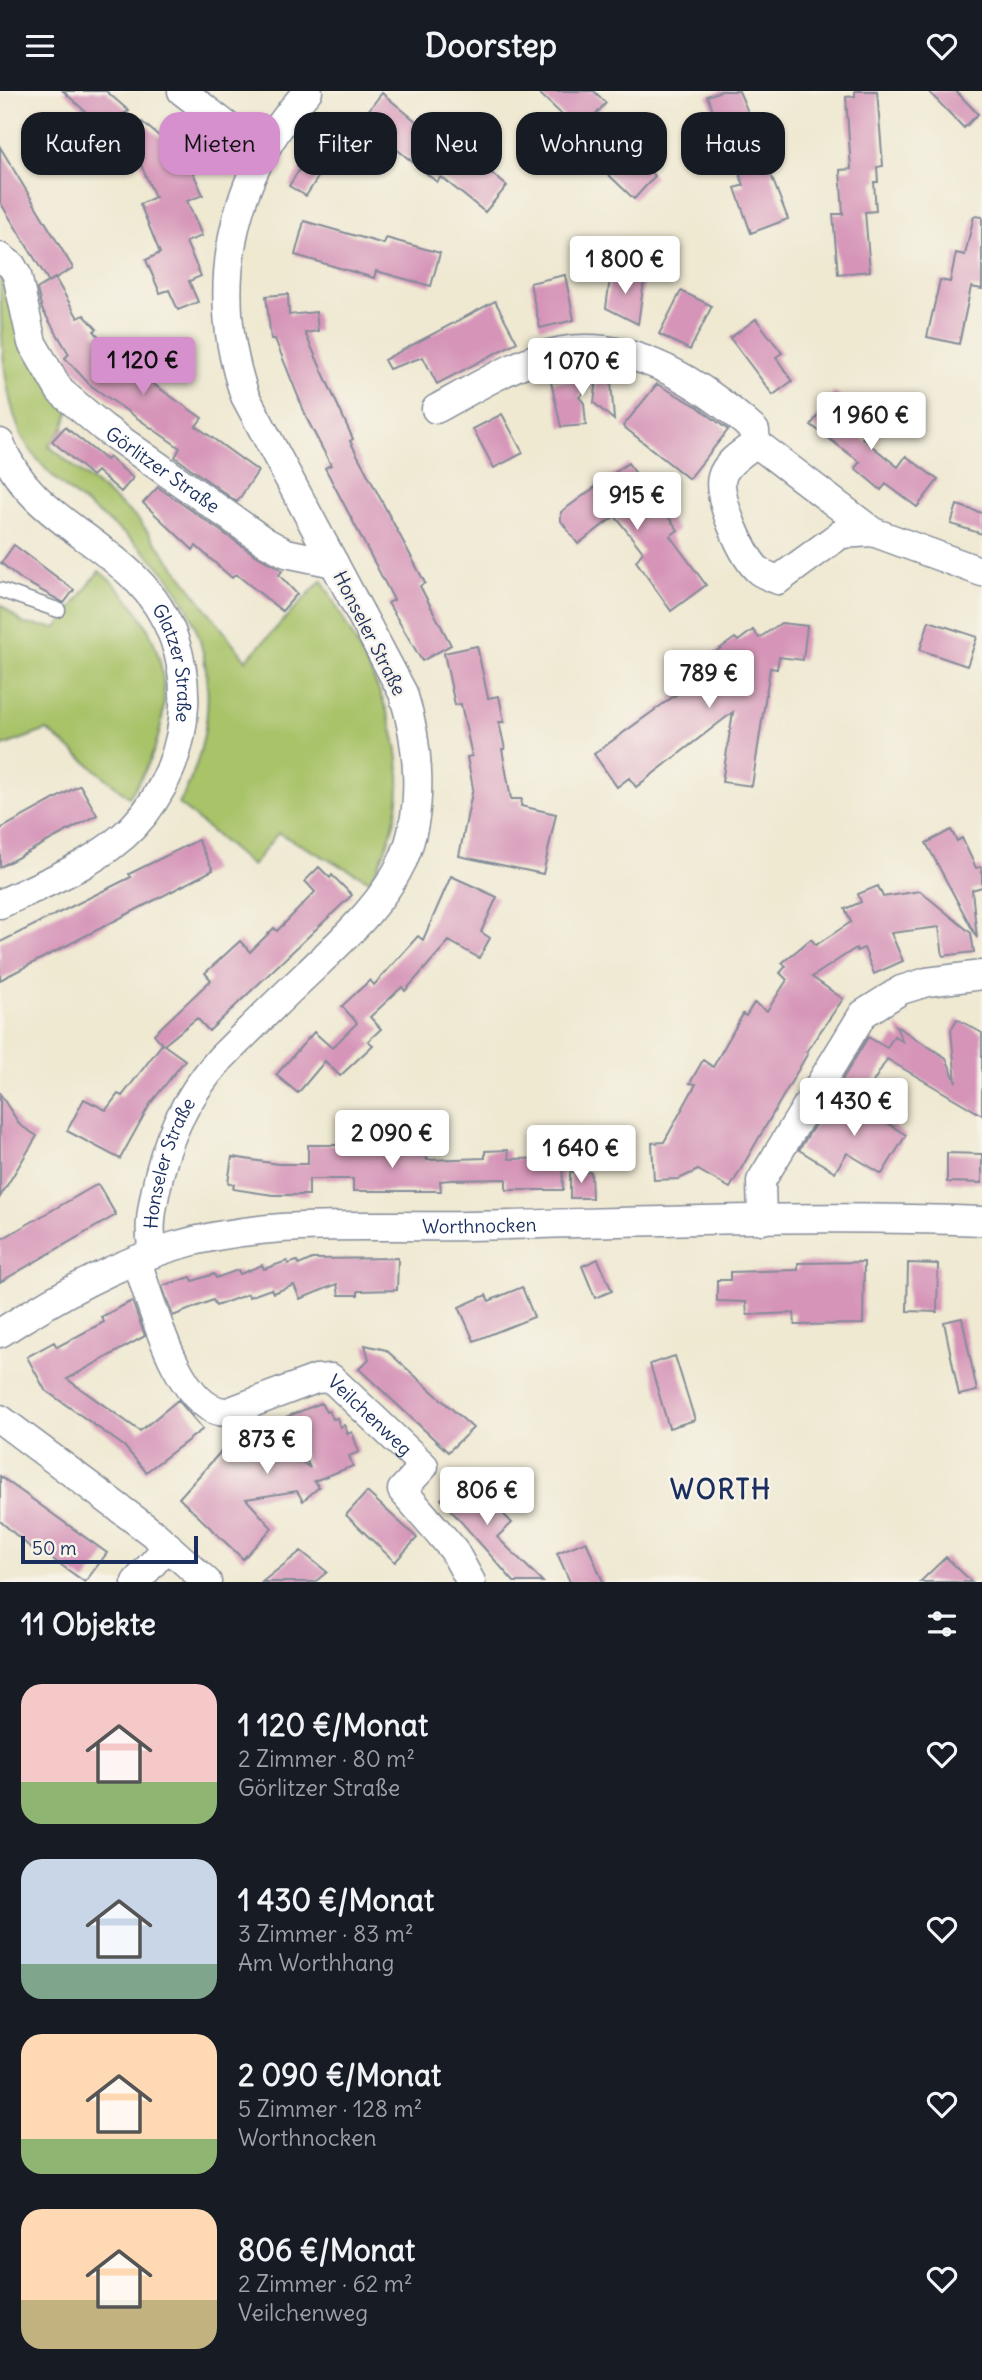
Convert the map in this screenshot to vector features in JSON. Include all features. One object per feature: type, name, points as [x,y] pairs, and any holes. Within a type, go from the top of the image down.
[{"type":"street","points":[[182,91],[209,112]]},
{"type":"street","name":"Honseler Straße","points":[[280,125],[308,91]]},
{"type":"street","name":"Honseler Straße","points":[[145,1257],[165,1148],[182,1108],[198,1083],[220,1059],[366,915],[384,893],[406,849],[416,793],[417,769],[410,717],[403,692],[260,425],[234,362],[226,309],[226,268],[236,219],[250,175]]},
{"type":"street","name":"Görlitzer Straße","points":[[0,257],[12,266],[17,275],[37,353],[70,401],[264,541],[286,553],[334,563]]},
{"type":"street","points":[[436,409],[539,357],[564,352],[614,351],[663,366],[685,377],[750,427],[755,432],[756,443],[873,532],[982,572]]},
{"type":"street","name":"Glatzer Straße","points":[[0,443],[20,478],[44,507],[130,574],[151,596],[179,652],[186,700],[172,764],[151,805],[132,828],[103,852],[0,904]]},
{"type":"street","points":[[756,443],[728,465],[722,477],[720,494],[751,562],[759,571],[778,580],[841,534],[873,532]]},
{"type":"street","points":[[762,1220],[761,1181],[863,1014],[901,990],[982,975]]},
{"type":"street","name":"Worthnocken","points":[[0,1333],[63,1294],[145,1257],[235,1233],[277,1228],[762,1220],[982,1221]]},
{"type":"street","name":"Veilchenweg","points":[[145,1257],[178,1372],[194,1394],[218,1411],[228,1412],[316,1379],[331,1378],[424,1466],[402,1490],[453,1549],[471,1582]]},
{"type":"street","points":[[0,1419],[168,1546],[207,1582]]},
{"type":"street","points":[[136,1582],[168,1546]]},
{"type":"lane","points":[[0,590],[58,610]]},
{"type":"green space","points":[[0,268],[70,408],[63,429],[49,446],[137,518],[246,660],[322,580],[379,690],[391,726],[398,762],[398,800],[389,839],[370,881],[278,833],[252,866],[179,804],[194,772],[203,738],[207,704],[206,671],[199,638],[187,607],[168,577],[144,551],[47,470],[21,435],[5,374]]},
{"type":"green space","points":[[99,571],[124,594],[143,620],[156,648],[163,677],[163,707],[158,737],[147,768],[129,797],[47,730],[0,747],[0,604],[24,624],[57,628]]},
{"type":"building","points":[[63,91],[106,91],[129,111],[127,112],[86,112]]},
{"type":"building","points":[[537,91],[594,91],[606,103],[598,112],[559,112]]},
{"type":"building","points":[[721,91],[739,91],[748,112],[714,112],[707,96]]},
{"type":"building","points":[[855,91],[877,91],[883,166],[877,167],[878,182],[874,182],[876,211],[865,212],[870,271],[838,274],[833,214],[843,214],[840,170],[851,169],[846,97],[855,96]]},
{"type":"building","points":[[928,91],[956,91],[978,114],[964,128]]},
{"type":"building","points":[[382,93],[411,117],[411,161],[397,149],[397,112],[367,112]]},
{"type":"building","points":[[145,124],[159,136],[159,175],[194,175],[203,195],[187,201],[202,236],[186,242],[201,276],[189,281],[198,302],[178,310],[169,290],[160,293],[146,260],[160,253],[140,204],[155,197],[145,174]]},
{"type":"building","points":[[0,147],[73,268],[49,282],[0,202]]},
{"type":"building","points":[[296,175],[319,175],[306,196],[289,186]]},
{"type":"building","points":[[428,175],[494,175],[507,186],[485,212],[441,177],[437,182]]},
{"type":"building","points":[[609,175],[655,176],[634,199]]},
{"type":"building","points":[[740,175],[771,175],[788,219],[751,233],[735,188],[744,185]]},
{"type":"building","points":[[974,216],[982,217],[982,289],[971,287],[959,344],[927,337],[940,280],[950,282],[956,253],[965,255]]},
{"type":"building","points":[[304,221],[384,244],[386,238],[440,253],[431,286],[376,271],[374,278],[295,255]]},
{"type":"building","points":[[611,271],[644,281],[638,324],[606,308]]},
{"type":"building","points":[[565,275],[574,320],[540,328],[530,283]]},
{"type":"building","points":[[55,278],[78,318],[84,315],[97,329],[94,331],[109,348],[107,352],[202,418],[196,426],[258,471],[237,502],[175,457],[180,448],[90,385],[65,358],[69,354],[42,309],[37,289]]},
{"type":"building","points":[[681,291],[712,306],[690,350],[659,334]]},
{"type":"building","points":[[288,294],[289,315],[316,312],[318,331],[305,333],[353,439],[350,441],[425,583],[420,586],[451,645],[422,661],[388,603],[394,600],[325,468],[331,465],[308,421],[275,339],[271,339],[266,296]]},
{"type":"building","points":[[495,301],[517,342],[437,384],[423,357],[389,369],[384,360]]},
{"type":"building","points":[[756,319],[782,353],[776,357],[792,381],[773,395],[730,338]]},
{"type":"building","points":[[599,367],[610,368],[614,420],[594,403]]},
{"type":"building","points":[[597,379],[579,397],[584,403],[586,425],[561,427],[551,382]]},
{"type":"building","points":[[657,384],[698,407],[728,430],[689,479],[623,426]]},
{"type":"building","points":[[834,392],[874,423],[862,438],[898,467],[906,456],[938,480],[917,507],[886,484],[881,490],[855,468],[860,462],[811,425]]},
{"type":"building","points":[[502,414],[523,453],[494,468],[473,429]]},
{"type":"building","points":[[65,427],[106,460],[109,457],[133,478],[121,492],[97,471],[92,476],[52,441]]},
{"type":"building","points":[[628,463],[678,530],[670,536],[706,585],[671,611],[636,561],[643,552],[615,516],[578,544],[561,521],[561,512]]},
{"type":"building","points":[[158,487],[255,555],[279,568],[282,571],[279,575],[297,594],[282,611],[236,574],[232,578],[196,546],[193,550],[143,503]]},
{"type":"building","points":[[957,505],[982,513],[982,534],[951,524]]},
{"type":"building","points":[[14,545],[74,590],[64,603],[22,580],[1,563]]},
{"type":"building","points":[[929,621],[977,637],[967,666],[920,650]]},
{"type":"building","points":[[781,623],[807,626],[803,660],[779,657],[777,669],[770,668],[752,786],[722,782],[733,712],[636,787],[629,778],[617,787],[594,754],[703,675],[696,666],[735,638],[738,641],[753,630],[759,638]]},
{"type":"building","points":[[477,646],[488,698],[499,696],[504,722],[499,722],[505,749],[502,749],[511,799],[522,799],[521,806],[556,814],[543,874],[459,856],[473,788],[467,757],[472,756],[461,704],[455,705],[444,653]]},
{"type":"building","points":[[80,785],[97,815],[0,867],[0,829]]},
{"type":"building","points":[[951,830],[957,841],[962,838],[976,868],[982,867],[982,887],[972,890],[977,938],[926,843]]},
{"type":"building","points":[[198,840],[213,870],[0,980],[0,942],[131,877],[129,874]]},
{"type":"building","points":[[319,867],[330,878],[332,875],[352,895],[209,1031],[197,1018],[164,1045],[185,1060],[150,1104],[120,1159],[67,1131],[84,1099],[106,1110],[118,1094],[122,1096],[162,1044],[154,1034],[211,980],[205,973],[240,941],[250,952],[274,928],[277,931],[315,892],[305,881]]},
{"type":"building","points":[[451,876],[497,897],[481,932],[490,938],[479,958],[449,941],[405,991],[402,987],[370,1017],[381,1029],[368,1041],[373,1045],[340,1076],[325,1061],[298,1093],[276,1075],[314,1032],[332,1048],[357,1023],[342,1006],[370,980],[374,985],[418,936],[423,940]]},
{"type":"building","points":[[878,886],[883,897],[920,891],[971,933],[974,952],[943,956],[939,927],[891,933],[903,961],[874,974],[864,948],[857,951],[856,948],[812,977],[843,999],[806,1052],[808,1053],[730,1188],[698,1170],[679,1179],[654,1180],[652,1143],[664,1142],[696,1084],[690,1083],[703,1060],[713,1067],[743,1014],[746,1016],[754,1003],[767,1011],[787,980],[780,973],[786,966],[782,963],[811,939],[816,945],[851,922],[845,909],[861,902],[858,894]]},
{"type":"building","points":[[957,1019],[982,1033],[982,1115],[887,1059],[866,1094],[842,1080],[868,1037],[887,1048],[894,1036],[902,1041],[896,1026],[946,1058],[956,1082],[951,1030]]},
{"type":"building","points":[[860,1091],[877,1100],[870,1112],[906,1135],[882,1174],[847,1153],[835,1172],[799,1150],[824,1110],[843,1121]]},
{"type":"building","points":[[0,1094],[20,1125],[37,1136],[0,1197]]},
{"type":"building","points":[[359,1133],[383,1133],[383,1145],[426,1144],[427,1160],[485,1158],[485,1151],[508,1150],[509,1159],[562,1158],[563,1190],[506,1190],[506,1179],[440,1181],[441,1191],[353,1191],[353,1179],[309,1179],[309,1195],[273,1195],[233,1189],[234,1184],[228,1183],[232,1157],[278,1164],[308,1164],[308,1145],[359,1145]]},
{"type":"building","points":[[947,1153],[982,1154],[982,1183],[947,1182]]},
{"type":"building","points":[[570,1172],[591,1172],[592,1198],[570,1198]]},
{"type":"building","points":[[98,1184],[116,1215],[0,1282],[0,1240]]},
{"type":"building","points":[[398,1258],[397,1290],[358,1291],[358,1295],[339,1295],[337,1284],[300,1299],[294,1285],[273,1293],[271,1289],[249,1297],[248,1294],[216,1306],[213,1300],[173,1316],[162,1286],[191,1277],[193,1281],[214,1274],[216,1278],[238,1270],[240,1274],[262,1265],[264,1269],[287,1261],[288,1264],[297,1261],[299,1265],[312,1259]]},
{"type":"building","points":[[598,1259],[612,1291],[595,1298],[582,1266]]},
{"type":"building","points":[[864,1262],[863,1324],[795,1325],[794,1313],[747,1315],[746,1302],[717,1301],[717,1280],[730,1280],[730,1272],[798,1270],[798,1263]]},
{"type":"building","points":[[908,1263],[938,1264],[937,1312],[907,1311]]},
{"type":"building","points":[[522,1287],[534,1317],[474,1341],[459,1307],[486,1295],[489,1301]]},
{"type":"building","points":[[132,1301],[145,1336],[67,1379],[140,1431],[178,1400],[203,1429],[146,1472],[124,1446],[45,1390],[27,1357],[54,1342],[57,1347],[104,1322],[101,1317]]},
{"type":"building","points":[[962,1318],[977,1391],[959,1395],[944,1322]]},
{"type":"building","points":[[365,1345],[386,1350],[473,1428],[448,1452],[359,1369],[369,1359]]},
{"type":"building","points":[[675,1356],[695,1420],[669,1428],[650,1364]]},
{"type":"building","points":[[321,1403],[333,1419],[337,1418],[340,1427],[344,1425],[348,1434],[352,1432],[359,1452],[349,1456],[353,1466],[314,1481],[319,1487],[303,1501],[297,1491],[246,1499],[272,1528],[243,1559],[179,1498],[234,1437],[246,1448],[260,1430],[310,1468],[286,1417]]},
{"type":"building","points":[[466,1475],[512,1523],[497,1537],[543,1582],[514,1582],[441,1499]]},
{"type":"building","points":[[0,1476],[107,1553],[85,1582],[33,1545],[31,1548],[0,1521]]},
{"type":"building","points":[[367,1492],[417,1538],[395,1562],[346,1515]]},
{"type":"building","points":[[586,1541],[603,1582],[570,1582],[557,1553]]},
{"type":"building","points":[[301,1551],[327,1572],[315,1582],[262,1582]]},
{"type":"building","points":[[946,1557],[972,1582],[920,1582]]},
{"type":"district","name":"WORTH","points":[[721,1489]]}]
